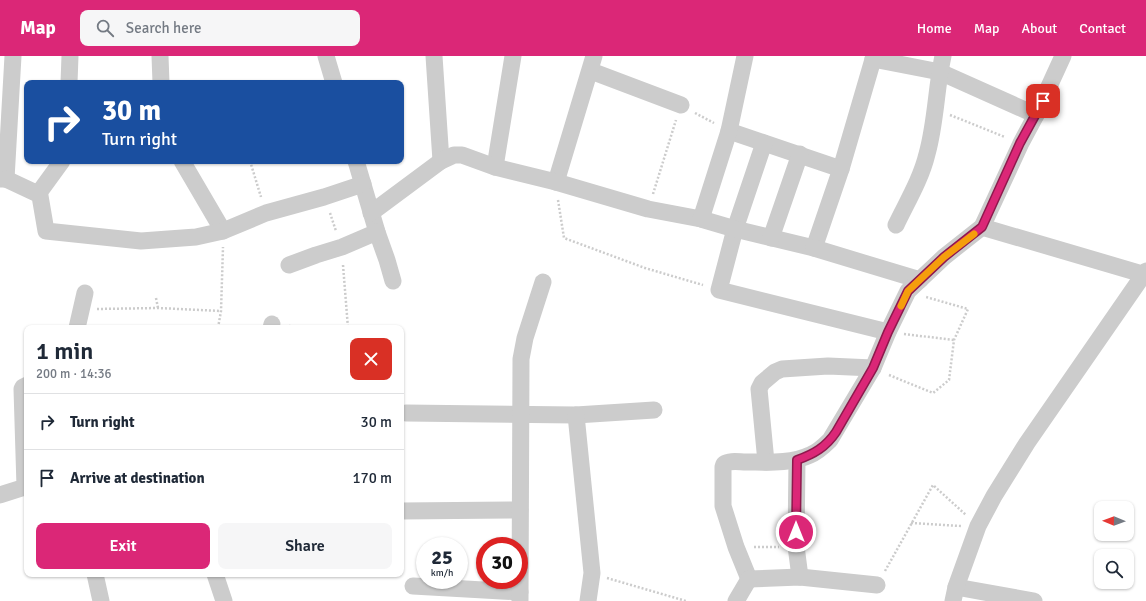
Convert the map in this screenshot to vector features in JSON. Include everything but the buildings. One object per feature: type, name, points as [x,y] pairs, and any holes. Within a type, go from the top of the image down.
[{"type":"street","points":[[13,56],[3,179],[40,196],[46,231],[48,232],[141,241],[196,237],[224,231],[266,212],[324,197],[363,184]]},
{"type":"street","points":[[69,80],[70,56]]},
{"type":"street","points":[[160,56],[161,80]]},
{"type":"street","points":[[326,56],[333,80]]},
{"type":"street","points":[[434,56],[441,161]]},
{"type":"street","points":[[495,167],[513,56]]},
{"type":"street","points":[[701,219],[729,131],[745,56]]},
{"type":"street","points":[[736,601],[748,579],[723,506],[723,467],[727,462],[797,460],[810,456],[820,450],[830,440],[873,368],[888,332],[914,285],[944,257],[982,227],[1020,143],[1036,115],[1062,56]]},
{"type":"street","points":[[814,248],[841,169],[874,58],[941,64],[1036,115]]},
{"type":"street","points":[[556,182],[592,64],[681,105]]},
{"type":"street","points":[[896,225],[919,178],[927,154],[936,109],[941,64]]},
{"type":"street","points":[[729,131],[841,169]]},
{"type":"street","points":[[764,142],[735,229],[719,290],[888,332]]},
{"type":"street","points":[[772,238],[800,154]]},
{"type":"street","points":[[371,213],[441,161],[454,156],[462,155],[495,167],[556,182],[648,209],[701,219],[735,229],[814,248],[914,285]]},
{"type":"street","points":[[38,194],[60,164]]},
{"type":"street","points":[[184,164],[224,231]]},
{"type":"street","points":[[357,164],[376,232],[387,260],[393,281]]},
{"type":"street","points":[[982,227],[1145,273],[1027,443],[994,496],[978,526],[955,594],[1034,601]]},
{"type":"street","points":[[289,265],[342,247],[376,232]]},
{"type":"street","points":[[413,586],[520,597],[521,359],[525,338],[543,282]]},
{"type":"street","points":[[78,325],[85,292]]},
{"type":"street","points":[[766,462],[759,389],[762,383],[775,372],[782,369],[828,366],[873,368]]},
{"type":"street","points":[[24,386],[22,389],[24,440]]},
{"type":"street","points":[[406,412],[576,415],[654,410]]},
{"type":"street","points":[[576,415],[592,573],[588,601]]},
{"type":"street","points":[[797,460],[796,546],[800,577]]},
{"type":"street","points":[[0,495],[24,490]]},
{"type":"street","points":[[404,511],[520,510]]},
{"type":"street","points":[[96,577],[101,601]]},
{"type":"street","points":[[216,577],[224,601]]},
{"type":"street","points":[[748,579],[800,577],[877,585]]},
{"type":"path","points":[[648,209],[681,105],[729,131]]},
{"type":"path","points":[[936,109],[1020,143]]},
{"type":"path","points":[[251,164],[266,212]]},
{"type":"path","points":[[556,182],[564,238],[645,268],[719,290]]},
{"type":"path","points":[[324,197],[342,247],[348,325]]},
{"type":"path","points":[[219,325],[221,311],[224,231]]},
{"type":"path","points":[[873,368],[933,393],[949,380],[954,340],[968,309],[914,285]]},
{"type":"path","points":[[156,298],[158,308]]},
{"type":"path","points":[[81,309],[158,308],[221,311]]},
{"type":"path","points":[[888,332],[954,340]]},
{"type":"path","points":[[877,585],[933,485],[978,526]]},
{"type":"path","points":[[912,523],[978,526]]},
{"type":"path","points":[[736,547],[796,546]]},
{"type":"path","points":[[592,573],[686,601]]},
{"type":"slow traffic","points":[[901,306],[908,291],[944,257],[974,234]]},
{"type":"route","points":[[796,532],[797,460],[810,456],[820,450],[836,432],[873,368],[888,332],[908,291],[944,257],[982,227],[1020,143],[1043,101]]}]
